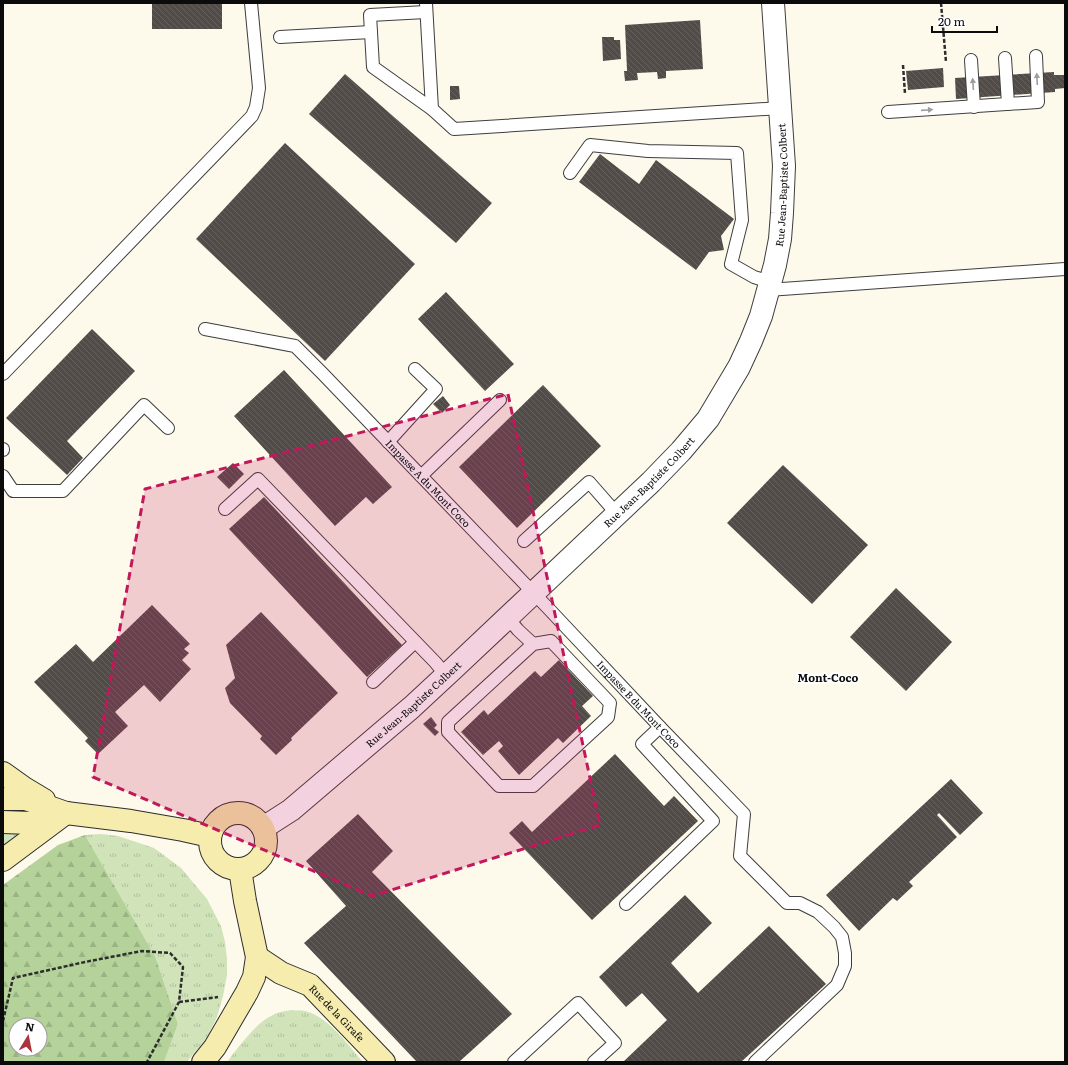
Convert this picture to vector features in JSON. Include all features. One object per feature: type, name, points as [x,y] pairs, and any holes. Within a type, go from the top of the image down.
[{"type":"street","name":"Rue Jean-Baptiste Colbert","points":[[263,828],[296,805],[412,707],[651,482],[681,452],[708,419],[752,341],[761,316],[775,265],[780,239],[784,166],[773,3]]},
{"type":"street","points":[[3,773],[24,788],[66,813]]},
{"type":"street","points":[[3,799],[26,799],[66,813],[131,820],[210,836]]},
{"type":"street","points":[[234,812],[242,812],[251,815],[263,828],[266,837],[266,846],[263,855],[257,862],[249,867],[240,869],[230,868],[220,863],[213,856],[210,846],[212,828],[218,820],[225,815],[234,812]]},
{"type":"street","points":[[3,822],[31,823],[66,813]]},
{"type":"street","points":[[3,860],[66,813]]},
{"type":"street","points":[[209,1054],[247,992],[254,977],[257,957],[245,902],[240,869]]},
{"type":"street","name":"Rue de la Girafe","points":[[257,957],[281,973],[310,985],[384,1062]]},
{"type":"lane","points":[[3,374],[252,116],[256,107],[259,88],[251,3]]},
{"type":"lane","points":[[432,109],[426,7],[370,15],[373,67],[432,109],[454,129],[780,108]]},
{"type":"lane","points":[[280,37],[371,32]]},
{"type":"lane","points":[[888,112],[1038,102],[1036,56]]},
{"type":"lane","points":[[1005,58],[1008,104]]},
{"type":"lane","points":[[971,60],[974,107]]},
{"type":"lane","points":[[570,173],[590,145],[648,151],[737,153],[742,220],[731,264],[769,286],[1065,269]]},
{"type":"lane","name":"Impasse A du Mont Coco","points":[[205,329],[295,346],[324,374],[533,593]]},
{"type":"lane","points":[[388,442],[436,389],[415,369]]},
{"type":"lane","points":[[421,476],[500,400]]},
{"type":"lane","points":[[3,476],[8,491],[63,491],[144,405],[168,428]]},
{"type":"lane","points":[[225,509],[258,479],[446,675]]},
{"type":"lane","points":[[524,541],[589,482],[617,514]]},
{"type":"lane","name":"Impasse B du Mont Coco","points":[[533,593],[744,814],[740,856],[787,903],[800,903],[818,912],[834,926],[842,938],[845,953],[845,966],[837,985],[754,1062]]},
{"type":"lane","points":[[508,618],[533,644]]},
{"type":"lane","points":[[551,641],[610,703],[608,717],[533,786],[499,786],[448,732],[448,722],[533,644],[551,641]]},
{"type":"lane","points":[[373,682],[415,642]]},
{"type":"lane","points":[[626,904],[713,821],[642,744],[660,727]]},
{"type":"lane","points":[[514,1062],[578,1003],[615,1043],[594,1062]]},
{"type":"path","points":[[941,3],[946,62]]},
{"type":"path","points":[[903,65],[906,111]]},
{"type":"path","points":[[3,1021],[13,978],[142,951],[170,953],[183,966],[179,1002],[147,1062]]},
{"type":"path","points":[[179,1002],[219,997]]},
{"type":"highlighted area","points":[[508,394],[600,825],[372,896],[93,777],[145,489]]},
{"type":"green space","points":[[3,831],[28,832],[3,847]]},
{"type":"green space","points":[[101,834],[118,836],[154,848],[181,868],[207,899],[221,926],[227,959],[227,975],[223,996],[217,1017],[207,1037],[187,1062],[164,1062],[178,1024],[155,956],[85,835]]},
{"type":"green space","points":[[85,835],[155,956],[178,1024],[164,1062],[3,1062],[3,885],[58,845]]},
{"type":"green space","points":[[292,1010],[305,1011],[322,1019],[337,1032],[363,1062],[227,1062],[248,1036],[266,1019],[278,1013]]},
{"type":"building","points":[[152,3],[222,3],[222,29],[152,29]]},
{"type":"building","points":[[700,20],[703,69],[666,71],[666,78],[658,79],[657,72],[637,73],[638,80],[625,81],[624,71],[627,71],[625,25]]},
{"type":"building","points":[[602,37],[614,37],[614,40],[620,40],[621,59],[603,61]]},
{"type":"building","points":[[943,68],[944,87],[908,90],[906,71]]},
{"type":"building","points":[[1054,72],[1054,75],[1064,75],[1065,88],[1055,89],[1055,92],[956,99],[955,78]]},
{"type":"building","points":[[345,74],[492,203],[456,243],[309,114]]},
{"type":"building","points":[[450,86],[459,86],[460,99],[450,100]]},
{"type":"building","points":[[285,143],[415,264],[325,361],[196,239]]},
{"type":"building","points":[[600,154],[639,184],[656,160],[734,219],[721,236],[724,250],[709,252],[696,270],[579,182]]},
{"type":"building","points":[[446,292],[514,364],[485,391],[418,319]]},
{"type":"building","points":[[92,329],[135,371],[67,441],[83,458],[67,475],[6,418]]},
{"type":"building","points":[[284,370],[392,487],[373,504],[366,497],[335,526],[234,416]]},
{"type":"building","points":[[543,385],[601,446],[517,528],[459,467]]},
{"type":"building","points":[[443,396],[450,405],[442,413],[433,404]]},
{"type":"building","points":[[233,463],[244,474],[229,489],[217,477]]},
{"type":"building","points":[[783,465],[868,545],[812,604],[727,523]]},
{"type":"building","points":[[264,497],[402,645],[367,677],[229,529]]},
{"type":"building","points":[[896,588],[952,642],[906,691],[850,637]]},
{"type":"building","points":[[152,605],[190,644],[184,649],[189,653],[182,660],[191,669],[160,702],[144,685],[115,712],[128,726],[98,754],[85,741],[88,738],[34,682],[76,644],[93,662]]},
{"type":"building","points":[[261,612],[338,693],[291,738],[292,740],[276,755],[260,739],[262,736],[230,703],[225,688],[235,678],[226,645]]},
{"type":"building","points":[[559,660],[593,696],[582,706],[591,716],[563,743],[558,738],[519,775],[498,751],[503,746],[499,741],[483,755],[461,732],[484,710],[488,715],[535,671],[541,677]]},
{"type":"building","points":[[431,717],[437,725],[434,728],[439,732],[435,736],[423,724]]},
{"type":"building","points":[[615,754],[664,806],[674,796],[698,821],[592,920],[509,833],[522,821],[532,832]]},
{"type":"building","points":[[951,779],[983,813],[960,835],[939,813],[937,815],[957,837],[909,882],[913,886],[897,901],[893,898],[859,931],[826,895]]},
{"type":"building","points":[[358,814],[393,851],[372,872],[512,1014],[459,1062],[417,1062],[304,943],[346,906],[306,861]]},
{"type":"building","points":[[685,895],[712,923],[671,963],[698,993],[769,926],[826,984],[741,1062],[623,1062],[667,1020],[642,993],[626,1007],[599,977]]},
{"type":"district","name":"Mont-Coco","points":[[828,678]]}]
